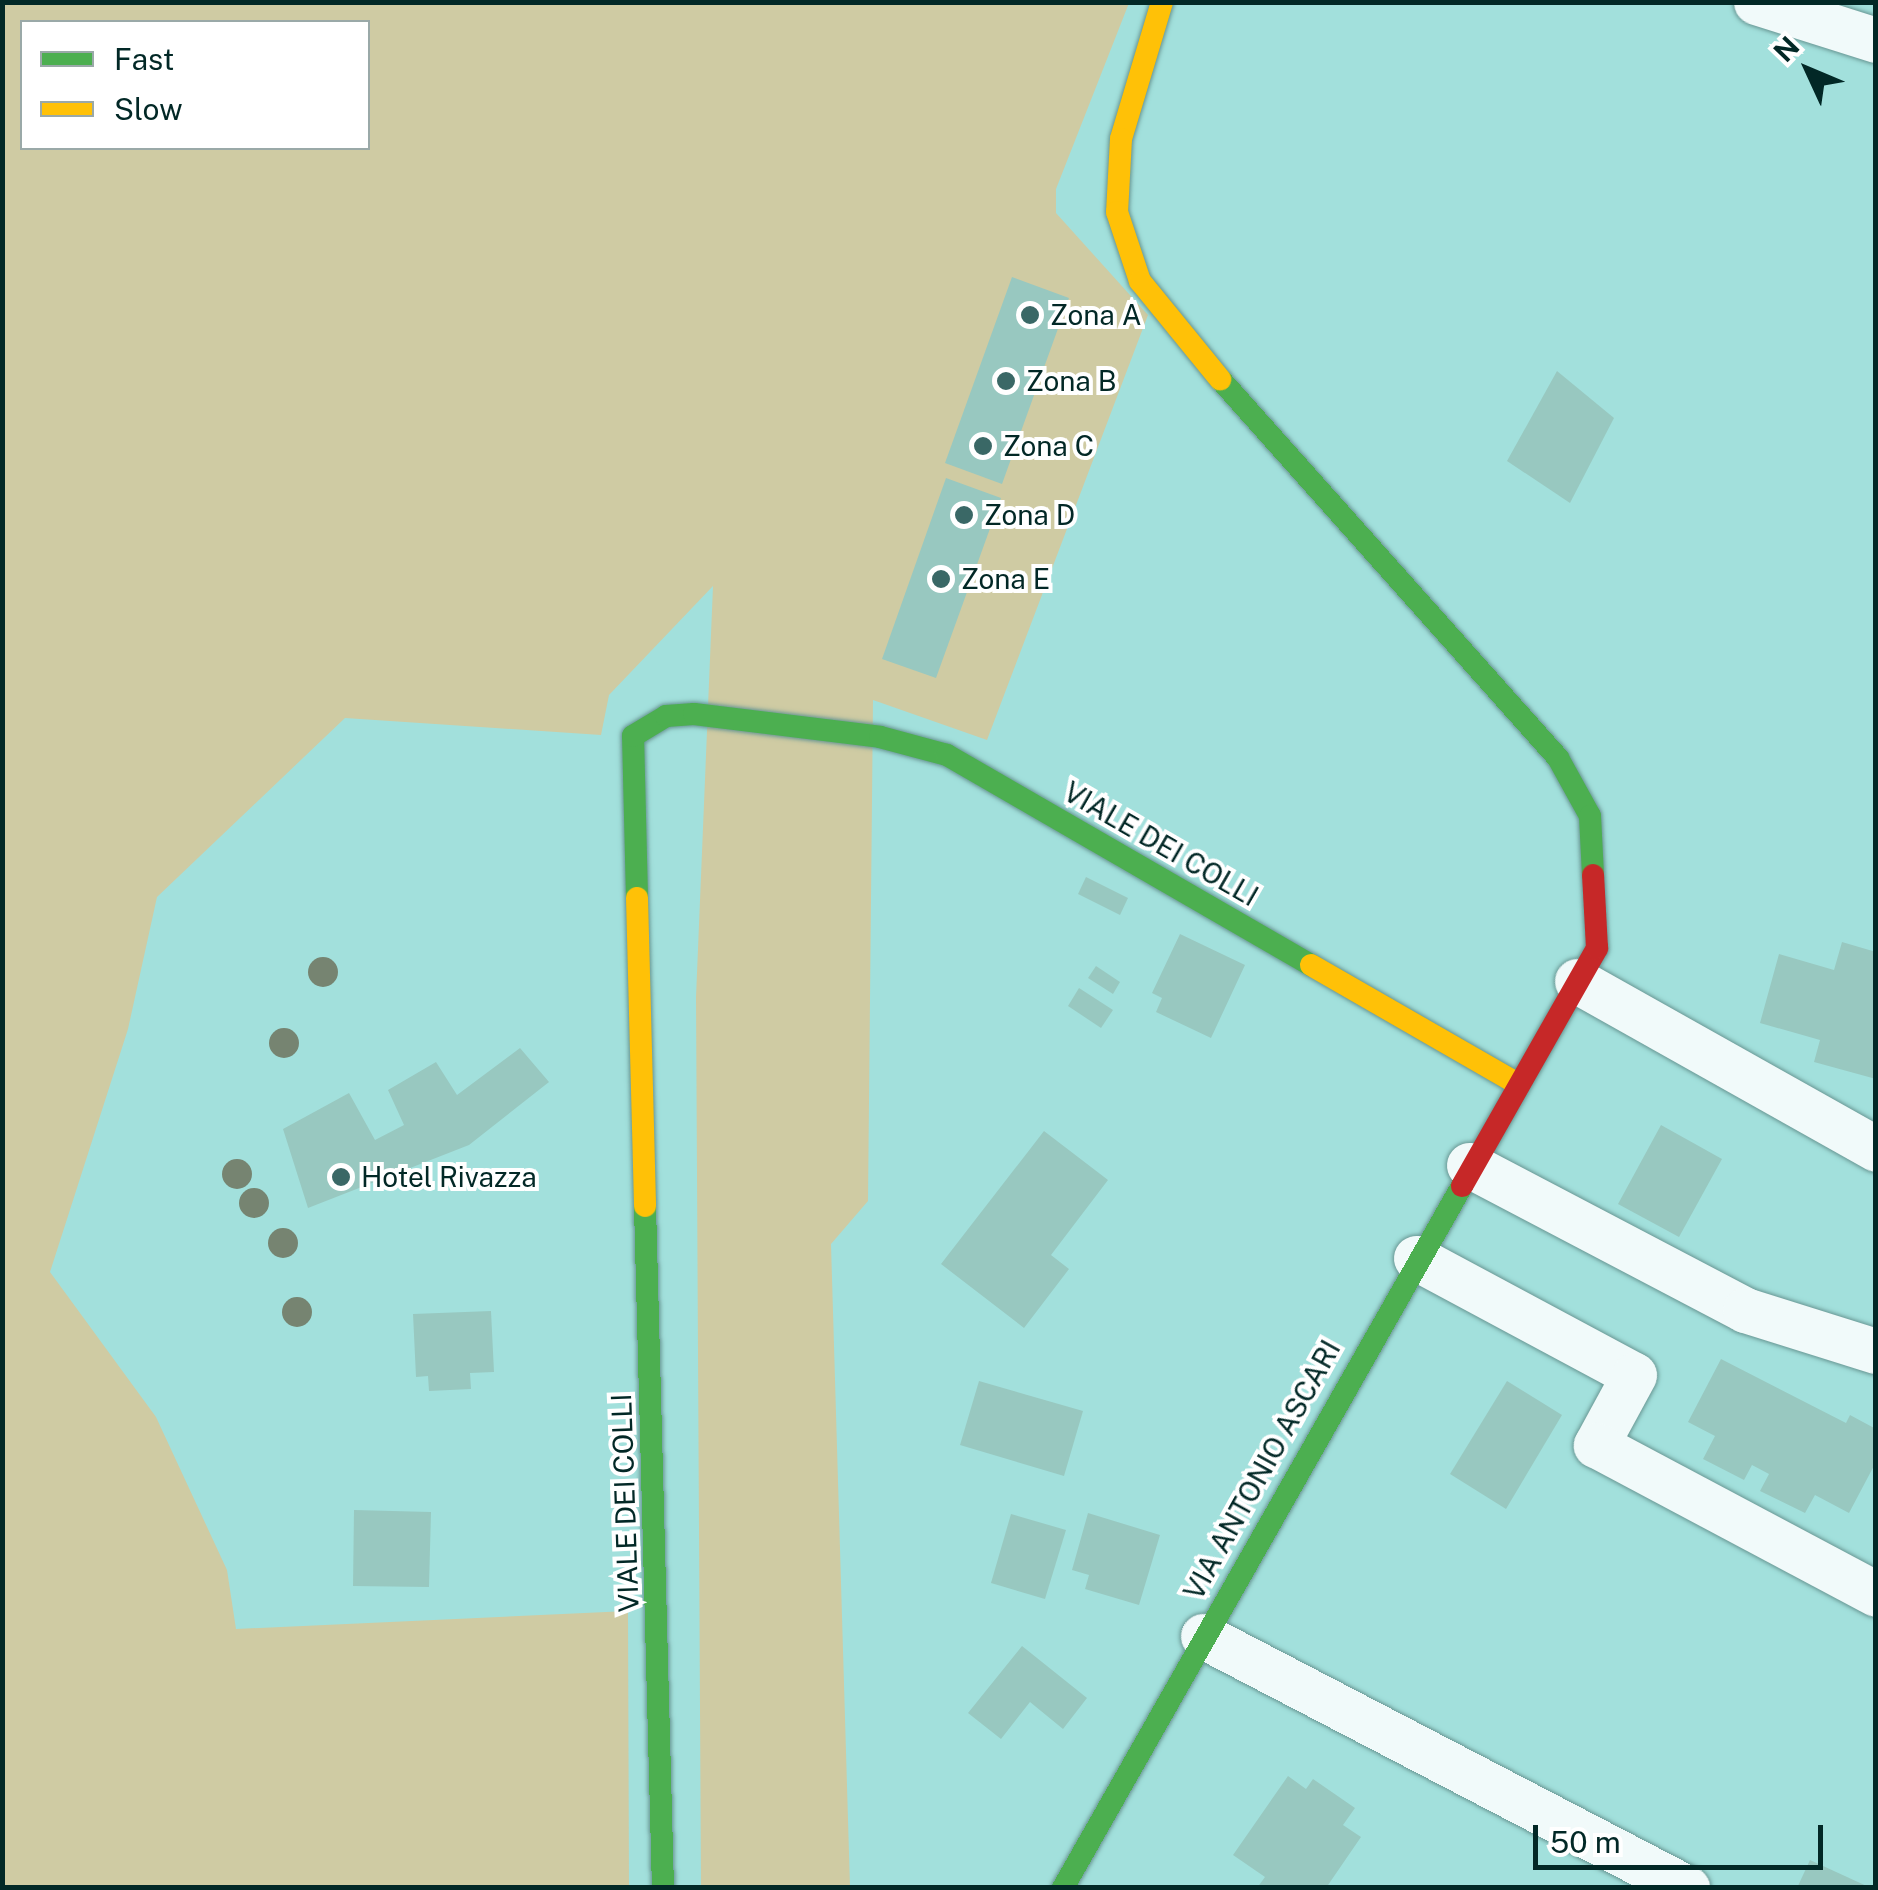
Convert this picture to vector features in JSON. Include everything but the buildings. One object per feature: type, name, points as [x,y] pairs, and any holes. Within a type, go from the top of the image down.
[{"type":"street","points":[[1162,2],[1121,139],[1117,212],[1140,281],[1250,415],[1558,758],[1590,816],[1597,948],[1516,1083]]},
{"type":"street","points":[[1756,2],[1876,40]]},
{"type":"street","name":"VIALE DEI COLLI","points":[[663,1888],[633,736],[666,716],[694,714],[880,737],[946,755],[1516,1083]]},
{"type":"street","points":[[1578,981],[1876,1148]]},
{"type":"street","name":"VIA ANTONIO ASCARI","points":[[1063,1888],[1516,1083]]},
{"type":"street","points":[[1470,1165],[1745,1310],[1876,1351]]},
{"type":"street","points":[[1416,1258],[1634,1375],[1596,1444],[1876,1594]]},
{"type":"street","points":[[1203,1636],[1687,1888]]},
{"type":"shaded area","points":[[3,3],[1129,3],[1056,189],[1056,213],[1148,315],[987,740],[873,700],[868,1201],[831,1244],[850,1887],[701,1887],[696,997],[713,586],[609,695],[601,735],[345,718],[157,897],[128,1029],[50,1272],[156,1417],[227,1570],[236,1629],[628,1611],[629,1887],[3,1888]]},
{"type":"traffic: fast","points":[[1220,379],[1558,758],[1590,816],[1593,875]]},
{"type":"traffic: fast","points":[[637,898],[633,736],[666,716],[694,714],[880,737],[947,755],[1311,965]]},
{"type":"traffic: fast","points":[[1063,1888],[1462,1186]]},
{"type":"traffic: fast","points":[[645,1206],[663,1888]]},
{"type":"traffic: slow","points":[[1162,2],[1121,139],[1117,212],[1140,281],[1220,379]]},
{"type":"traffic: slow","points":[[637,898],[645,1206]]},
{"type":"traffic: slow","points":[[1311,965],[1516,1083]]},
{"type":"traffic: jam","points":[[1462,1186],[1597,948],[1593,875]]},
{"type":"place","name":"Zona A","points":[[1030,315]]},
{"type":"place","name":"Zona B","points":[[1006,381]]},
{"type":"place","name":"Zona C","points":[[983,446]]},
{"type":"place","name":"Zona D","points":[[964,515]]},
{"type":"place","name":"Zona E","points":[[941,579]]},
{"type":"place","name":"Hotel Rivazza","points":[[341,1177]]}]
